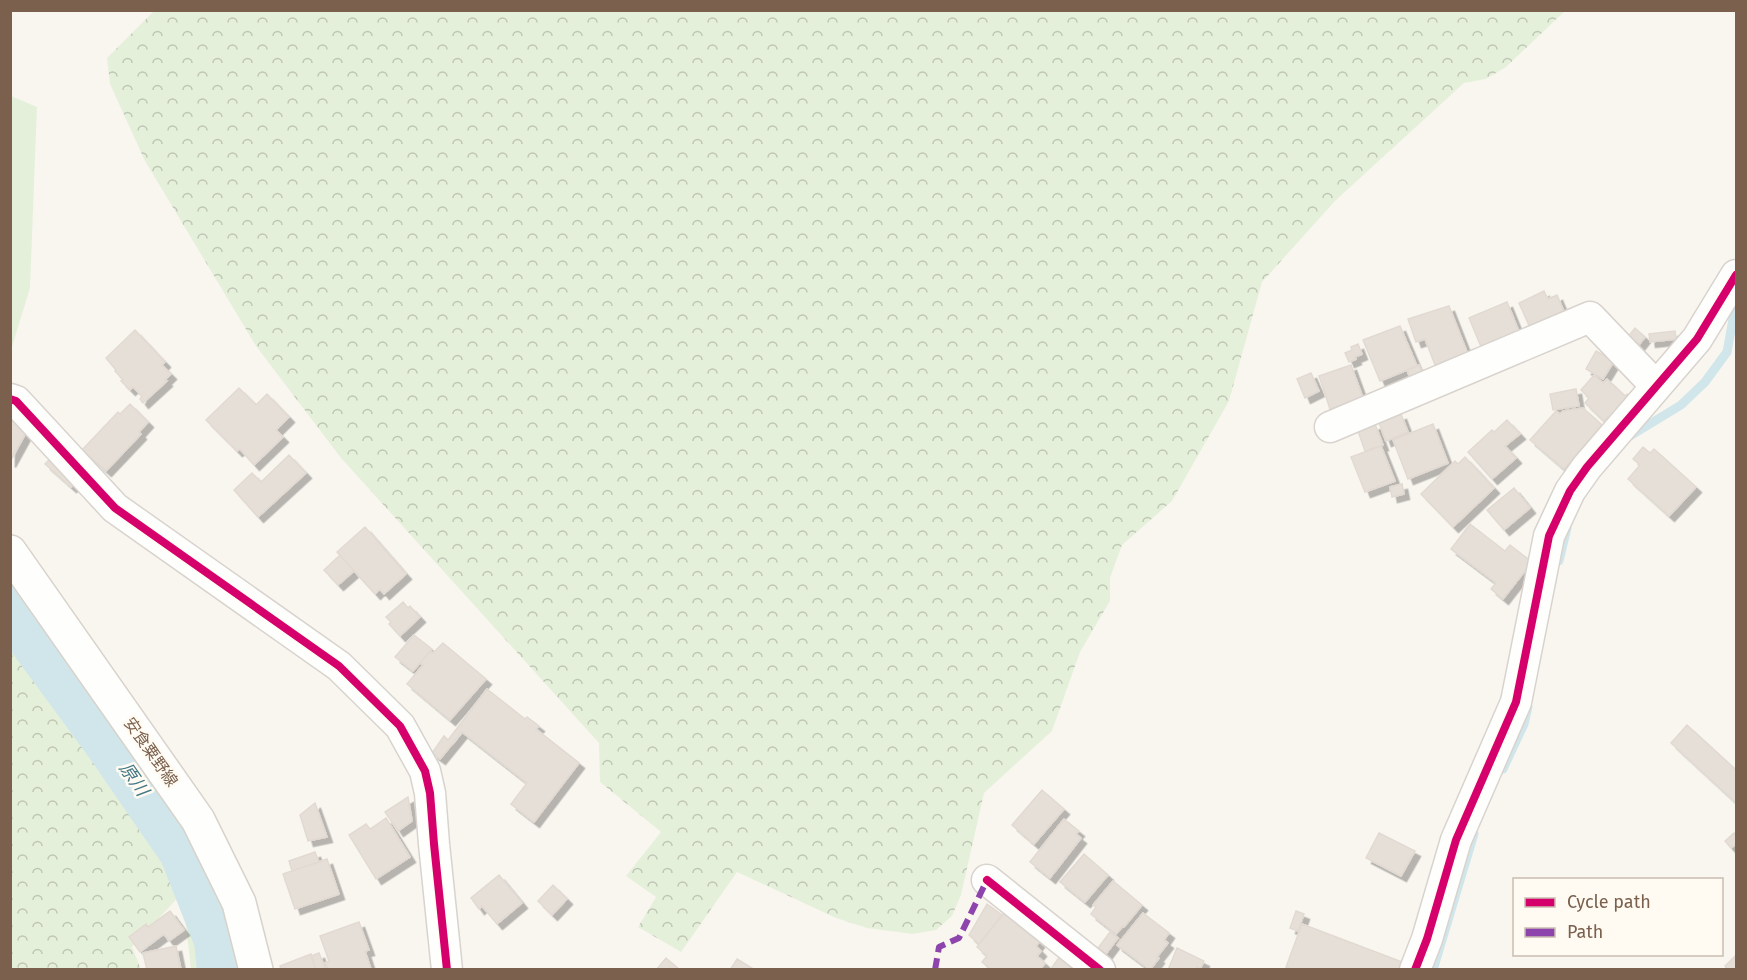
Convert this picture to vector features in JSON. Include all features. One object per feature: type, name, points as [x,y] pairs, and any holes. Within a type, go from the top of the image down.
[{"type":"main road","name":"安食粟野線","points":[[10,552],[198,820],[239,903],[256,969]]},
{"type":"street","points":[[1415,969],[1427,939],[1455,840],[1516,702],[1549,536],[1570,491],[1587,467],[1697,339],[1737,275]]},
{"type":"street","points":[[1330,427],[1590,317],[1656,386]]},
{"type":"street","points":[[10,399],[16,401],[115,508],[339,666],[400,726],[425,771],[430,793],[447,969]]},
{"type":"street","points":[[987,880],[1100,969]]},
{"type":"green space","points":[[155,10],[1565,11],[1506,67],[1486,79],[1464,83],[1336,200],[1262,282],[1229,401],[1172,501],[1122,545],[1110,578],[1110,601],[1080,652],[1052,731],[984,793],[961,895],[952,916],[936,930],[913,934],[867,928],[836,918],[737,872],[681,952],[638,927],[656,897],[626,876],[661,832],[600,782],[599,743],[341,458],[256,346],[145,161],[110,84],[107,58]]},
{"type":"green space","points":[[11,96],[37,107],[30,288],[11,350]]},
{"type":"green space","points":[[10,635],[21,640],[126,780],[187,888],[132,947],[141,969],[11,969]]},
{"type":"green space","points":[[214,912],[230,969],[191,969],[186,925]]},
{"type":"building","points":[[1544,291],[1548,299],[1557,295],[1565,314],[1531,330],[1519,303]]},
{"type":"building","points":[[1507,302],[1520,334],[1482,349],[1469,318]]},
{"type":"building","points":[[1449,306],[1467,352],[1435,365],[1425,339],[1416,342],[1408,319]]},
{"type":"building","points":[[1400,326],[1417,366],[1380,381],[1363,340]]},
{"type":"building","points":[[1635,328],[1645,337],[1638,346],[1628,337]]},
{"type":"building","points":[[135,330],[165,362],[162,365],[171,374],[165,380],[167,381],[143,403],[140,399],[142,396],[133,387],[130,390],[121,381],[123,380],[106,358]]},
{"type":"building","points":[[1675,331],[1676,339],[1650,342],[1649,334]]},
{"type":"building","points":[[1358,344],[1362,354],[1349,362],[1345,353]]},
{"type":"building","points":[[1596,351],[1614,361],[1603,379],[1586,369]]},
{"type":"building","points":[[1351,365],[1363,398],[1330,409],[1319,376]]},
{"type":"building","points":[[1419,365],[1424,379],[1412,383],[1407,370]]},
{"type":"building","points":[[1311,373],[1319,391],[1305,398],[1297,379]]},
{"type":"building","points":[[1594,375],[1603,383],[1607,379],[1625,396],[1627,394],[1630,397],[1610,419],[1608,417],[1604,421],[1585,403],[1589,398],[1581,390]]},
{"type":"building","points":[[239,388],[256,405],[267,394],[289,417],[276,430],[283,437],[254,465],[240,449],[237,451],[206,420]]},
{"type":"building","points":[[1576,389],[1579,406],[1553,410],[1550,394]]},
{"type":"building","points":[[130,404],[148,422],[139,432],[141,434],[106,471],[82,450],[118,412],[120,414]]},
{"type":"building","points":[[1583,408],[1602,425],[1564,469],[1530,440],[1556,411],[1560,414],[1563,411]]},
{"type":"building","points":[[1401,414],[1408,432],[1386,441],[1379,423]]},
{"type":"building","points":[[10,420],[28,429],[10,462]]},
{"type":"building","points":[[1507,420],[1520,434],[1505,446],[1516,458],[1492,479],[1468,452]]},
{"type":"building","points":[[1375,424],[1383,445],[1365,451],[1358,431]]},
{"type":"building","points":[[1433,424],[1448,463],[1408,479],[1393,440]]},
{"type":"building","points":[[1381,446],[1395,481],[1365,492],[1351,457]]},
{"type":"building","points":[[1643,447],[1650,453],[1654,449],[1696,487],[1669,516],[1628,479],[1640,465],[1633,459]]},
{"type":"building","points":[[289,455],[306,473],[258,517],[234,490],[252,473],[261,482]]},
{"type":"building","points":[[1465,457],[1494,488],[1453,527],[1421,494],[1455,461],[1458,464]]},
{"type":"building","points":[[51,458],[78,481],[71,487],[45,464]]},
{"type":"building","points":[[1402,484],[1404,494],[1392,497],[1390,487]]},
{"type":"building","points":[[1514,488],[1530,508],[1504,530],[1487,510]]},
{"type":"building","points":[[1470,524],[1505,551],[1510,545],[1532,562],[1503,599],[1491,589],[1496,583],[1451,549]]},
{"type":"building","points":[[365,527],[406,574],[384,594],[380,589],[375,594],[337,552]]},
{"type":"building","points":[[340,555],[354,571],[338,585],[324,570]]},
{"type":"building","points":[[403,602],[420,617],[400,636],[386,617]]},
{"type":"building","points":[[414,635],[432,649],[413,671],[395,657]]},
{"type":"building","points":[[443,643],[486,679],[450,720],[407,684],[423,665],[420,663],[430,651],[433,653]]},
{"type":"building","points":[[487,689],[525,719],[527,717],[539,726],[536,729],[579,763],[534,822],[511,804],[527,783],[462,732],[440,759],[432,753],[444,736],[448,740]]},
{"type":"building","points":[[1687,725],[1736,770],[1736,803],[1671,743]]},
{"type":"building","points":[[1042,790],[1064,809],[1034,844],[1012,825]]},
{"type":"building","points":[[408,797],[412,821],[398,831],[385,812]]},
{"type":"building","points":[[315,803],[327,837],[308,841],[300,815]]},
{"type":"building","points":[[386,818],[410,857],[376,879],[349,835],[366,824],[370,829]]},
{"type":"building","points":[[1064,819],[1079,831],[1076,834],[1081,838],[1050,878],[1030,862]]},
{"type":"building","points":[[1379,833],[1415,851],[1401,876],[1366,858]]},
{"type":"building","points":[[1734,833],[1736,844],[1731,848],[1725,841]]},
{"type":"building","points":[[315,852],[319,862],[292,871],[289,861]]},
{"type":"building","points":[[1084,854],[1108,875],[1085,902],[1060,882]]},
{"type":"building","points":[[327,859],[339,894],[295,909],[283,874]]},
{"type":"building","points":[[499,875],[522,903],[497,924],[482,906],[479,909],[471,898]]},
{"type":"building","points":[[1113,881],[1142,905],[1116,934],[1091,914],[1096,907],[1093,905]]},
{"type":"building","points":[[553,885],[567,899],[552,915],[538,901]]},
{"type":"building","points":[[987,904],[1002,915],[979,944],[969,935]]},
{"type":"building","points":[[170,911],[184,930],[169,941],[164,934],[140,952],[129,937],[146,924],[148,927]]},
{"type":"building","points":[[1296,911],[1304,914],[1298,931],[1290,928]]},
{"type":"building","points":[[1004,913],[1039,942],[1036,946],[1041,951],[1037,956],[1045,963],[1040,970],[991,970],[982,962],[987,956],[977,947]]},
{"type":"building","points":[[1143,913],[1169,933],[1164,940],[1168,943],[1150,970],[1117,945]]},
{"type":"building","points":[[359,922],[369,950],[365,951],[371,969],[328,970],[325,963],[329,961],[320,936]]},
{"type":"building","points":[[1302,924],[1402,962],[1399,970],[1293,970],[1286,967]]},
{"type":"building","points":[[1110,932],[1118,938],[1106,954],[1098,948]]},
{"type":"building","points":[[176,946],[181,970],[147,970],[143,953]]},
{"type":"building","points":[[1177,948],[1204,961],[1200,969],[1197,967],[1196,970],[1168,970]]},
{"type":"building","points":[[319,953],[326,970],[316,970],[311,956]]},
{"type":"building","points":[[311,954],[316,970],[281,970],[280,966]]},
{"type":"building","points":[[1736,955],[1736,970],[1728,970],[1725,966]]},
{"type":"building","points":[[1060,956],[1077,970],[1050,970]]},
{"type":"building","points":[[666,958],[680,970],[656,970]]},
{"type":"building","points":[[737,959],[755,970],[730,970]]},
{"type":"waterway","points":[[1630,436],[1681,405],[1705,382],[1727,352],[1736,303]]},
{"type":"waterway","points":[[1559,561],[1567,528]]},
{"type":"waterway","name":"原川","points":[[10,606],[110,742],[185,851],[220,940],[223,970]]},
{"type":"waterway","points":[[1503,769],[1524,724],[1528,707]]},
{"type":"waterway","points":[[1433,970],[1474,834]]},
{"type":"marked path","points":[[935,970],[939,947],[959,938],[987,880]]},
{"type":"cycle path","points":[[1415,970],[1427,939],[1456,840],[1516,702],[1549,536],[1570,491],[1587,467],[1697,339],[1736,275]]},
{"type":"cycle path","points":[[10,399],[16,401],[115,508],[339,666],[400,726],[425,771],[430,793],[447,970]]},
{"type":"cycle path","points":[[987,880],[1100,970]]}]
